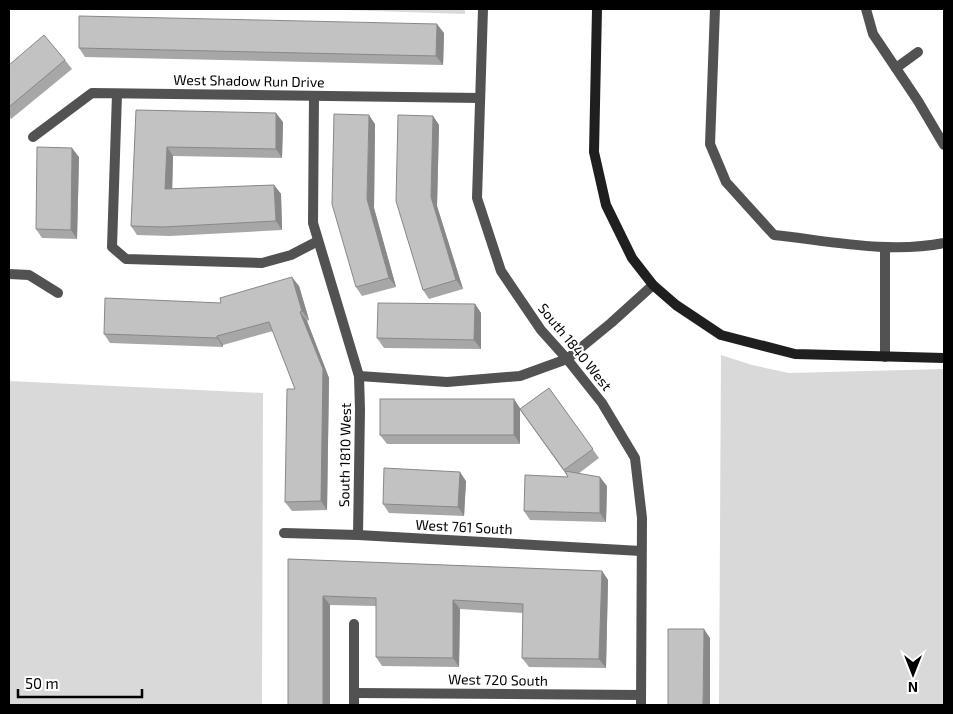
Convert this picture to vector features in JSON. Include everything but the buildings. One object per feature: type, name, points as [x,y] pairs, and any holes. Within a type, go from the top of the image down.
[{"type":"street","name":"South 1840 West","points":[[483,9],[477,198],[501,271],[541,330],[602,403],[635,458],[642,518],[641,700]]},
{"type":"street","points":[[597,9],[594,152],[606,204],[632,258],[653,284],[676,305],[721,335],[795,354],[944,358]]},
{"type":"street","points":[[715,9],[710,144],[726,182],[774,235],[885,247],[944,243]]},
{"type":"street","points":[[866,9],[873,34],[918,101],[944,145]]},
{"type":"street","points":[[896,68],[918,52]]},
{"type":"street","name":"West Shadow Run Drive","points":[[33,137],[92,93],[480,98]]},
{"type":"street","points":[[116,94],[112,247],[126,259],[262,263],[290,255],[318,241]]},
{"type":"street","name":"South 1810 West","points":[[314,96],[313,223],[359,376],[358,535]]},
{"type":"street","points":[[885,247],[886,357]]},
{"type":"street","points":[[9,274],[29,276],[58,293]]},
{"type":"street","points":[[359,376],[447,382],[520,376],[567,359],[611,323],[653,284]]},
{"type":"street","name":"West 761 South","points":[[284,533],[358,535],[642,551]]},
{"type":"street","points":[[354,624],[354,705]]},
{"type":"street","name":"West 720 South","points":[[354,692],[641,700]]},
{"type":"shaded area","points":[[314,9],[465,9],[465,14]]},
{"type":"shaded area","points":[[721,355],[752,365],[789,373],[944,369],[944,705],[719,705]]},
{"type":"shaded area","points":[[9,381],[263,393],[262,705],[9,705]]}]
